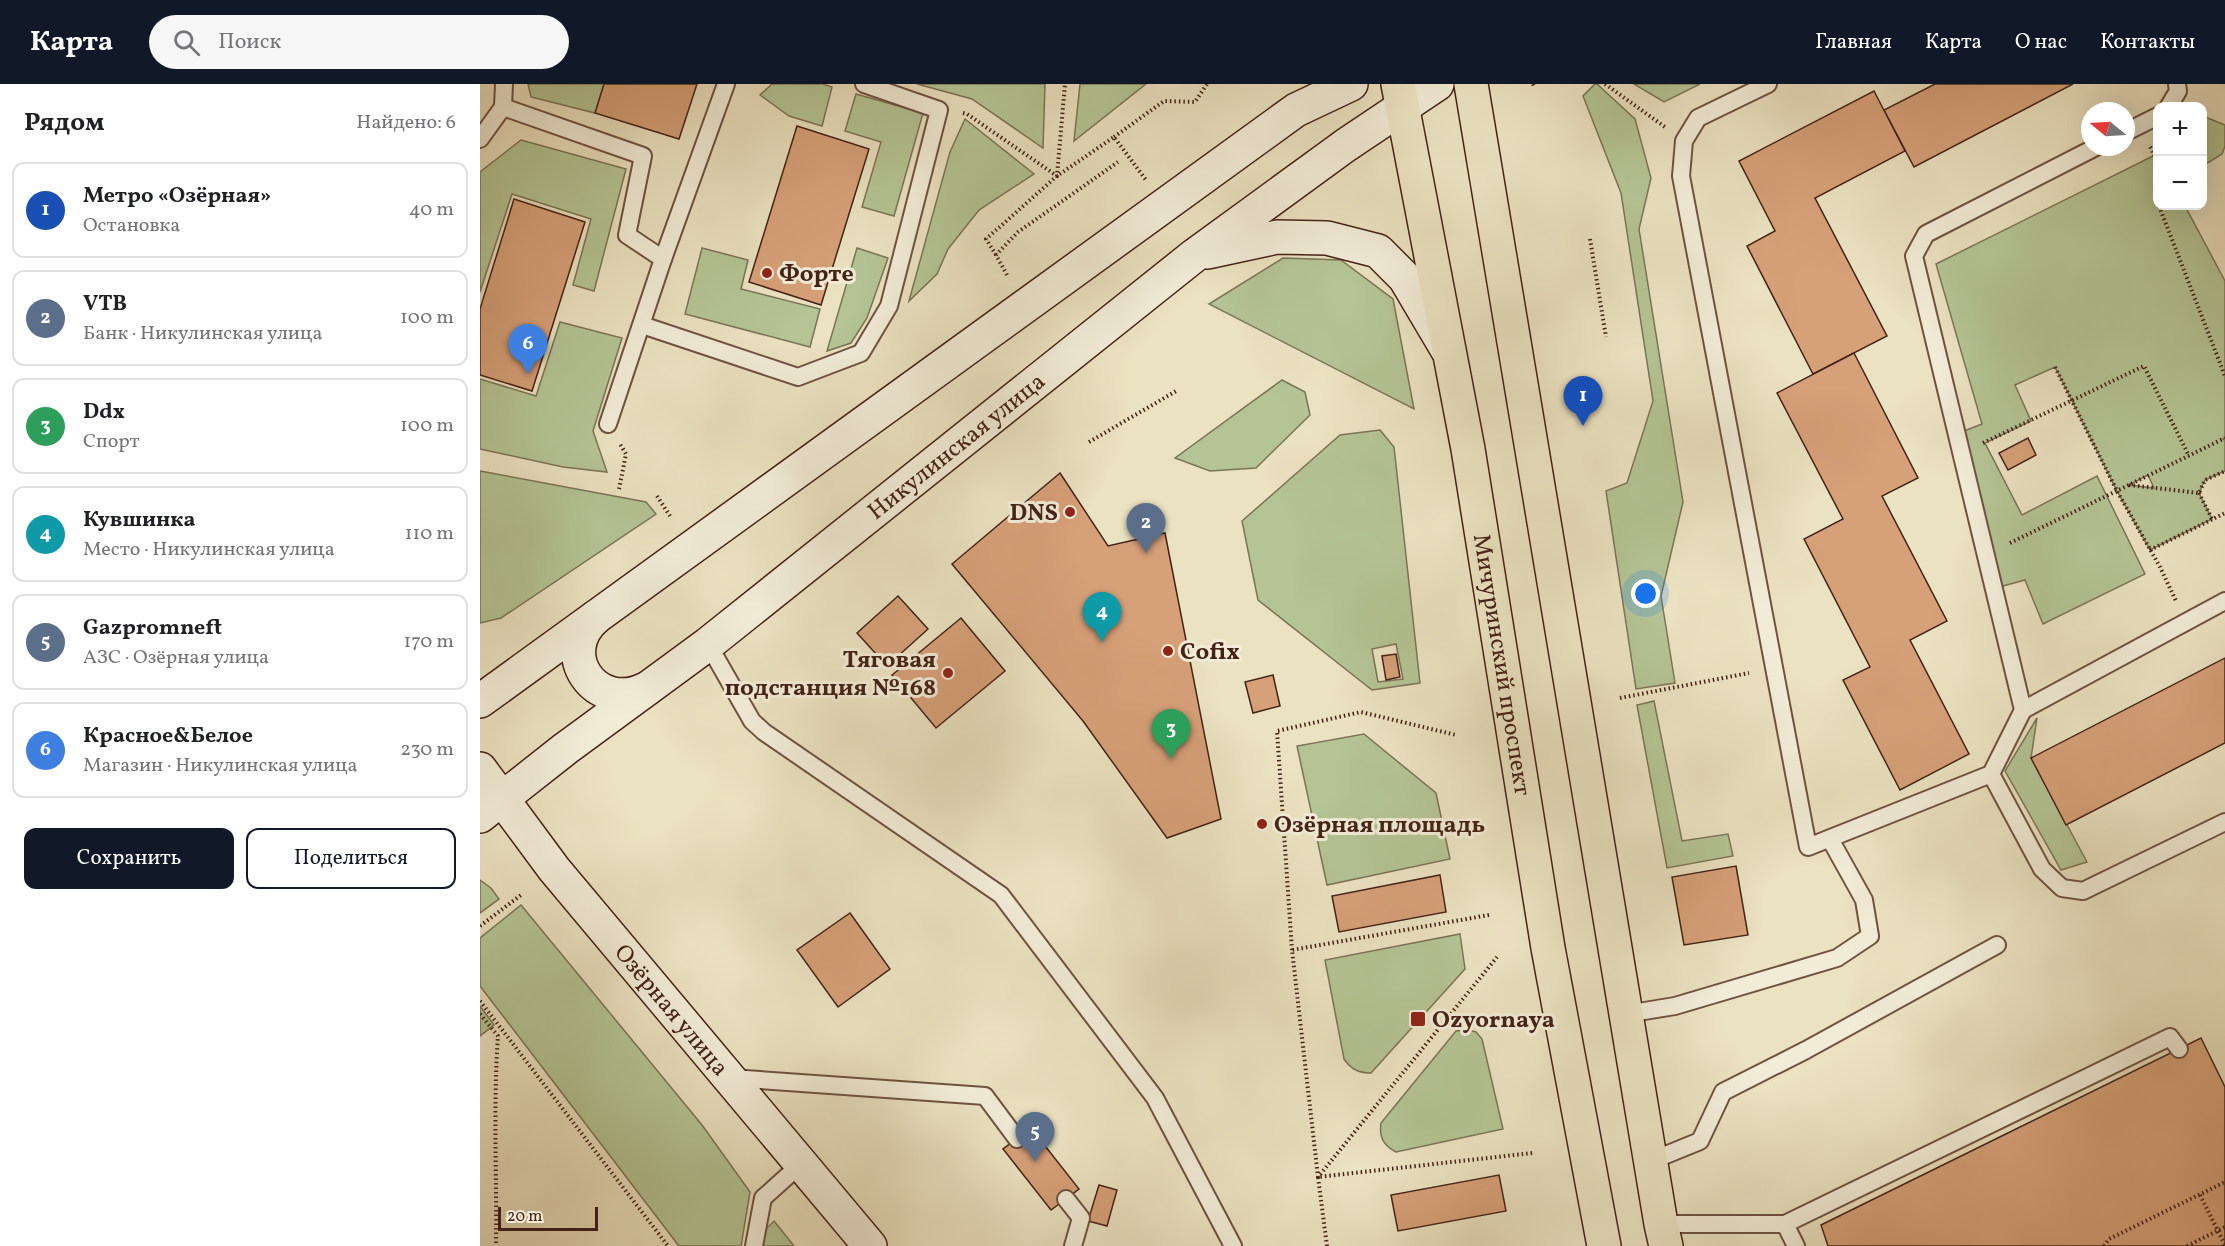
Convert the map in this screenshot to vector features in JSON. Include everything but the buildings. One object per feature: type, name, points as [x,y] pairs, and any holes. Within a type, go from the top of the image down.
[{"type":"main road","points":[[480,701],[1296,110],[1351,84]]},
{"type":"main road","name":"Никулинская улица","points":[[491,807],[708,644],[1195,255],[1346,145],[1400,96],[1437,84]]},
{"type":"main road","points":[[1471,84],[1663,1235]]},
{"type":"main road","name":"Мичуринский проспект","points":[[1400,96],[1468,449],[1548,948],[1605,1246]]},
{"type":"main road","points":[[1195,255],[1277,237],[1327,237],[1378,251],[1405,278],[1450,354]]},
{"type":"main road","points":[[600,614],[589,623],[578,648],[585,675],[594,686],[607,693],[622,696],[636,694],[649,688]]},
{"type":"main road","name":"Озёрная улица","points":[[480,769],[491,807],[554,869],[870,1246]]},
{"type":"lane","points":[[480,139],[503,107],[504,84]]},
{"type":"lane","points":[[608,424],[663,259],[726,84]]},
{"type":"lane","points":[[642,325],[798,377],[861,353],[889,306],[939,110],[864,84]]},
{"type":"lane","points":[[1768,84],[1698,118],[1684,141],[1681,176],[1808,847],[1991,774],[2023,710],[2225,601]]},
{"type":"lane","points":[[2172,102],[2178,92],[2177,84]]},
{"type":"lane","points":[[503,107],[643,156],[627,235],[663,259]]},
{"type":"lane","points":[[2135,127],[2153,118]]},
{"type":"lane","points":[[2023,710],[1914,256],[1926,234],[2081,155]]},
{"type":"lane","points":[[708,644],[752,721],[764,732],[1001,895],[1155,1098],[1233,1246]]},
{"type":"lane","points":[[1991,774],[2042,868],[2062,888],[2083,891],[2225,822]]},
{"type":"lane","points":[[1626,1014],[1675,1006],[1837,958],[1870,936],[1864,900],[1830,838]]},
{"type":"lane","points":[[1651,1161],[1700,1141],[1723,1092],[1806,1050],[1997,945]]},
{"type":"lane","points":[[1663,1235],[1785,1224],[2170,1037],[2179,1049]]},
{"type":"lane","points":[[728,1077],[985,1096],[1017,1139]]},
{"type":"lane","points":[[754,1246],[763,1198],[802,1163]]},
{"type":"lane","points":[[1065,1199],[1081,1218],[1073,1246]]},
{"type":"lane","points":[[1785,1224],[1796,1246]]},
{"type":"path","points":[[1057,176],[1065,84]]},
{"type":"path","points":[[1007,275],[986,239],[1057,176],[1164,101],[1195,102],[1207,84]]},
{"type":"path","points":[[1605,84],[1684,141]]},
{"type":"path","points":[[939,110],[967,114],[1057,176]]},
{"type":"path","points":[[2135,133],[2155,156]]},
{"type":"path","points":[[1114,137],[1148,183]]},
{"type":"path","points":[[996,255],[1018,232],[1118,162]]},
{"type":"path","points":[[2161,210],[2225,376]]},
{"type":"path","points":[[1590,239],[1606,337]]},
{"type":"path","points":[[1961,454],[2144,366],[2189,456]]},
{"type":"path","points":[[2055,367],[2186,622]]},
{"type":"path","points":[[1089,442],[1178,390]]},
{"type":"path","points":[[608,424],[626,454],[619,489]]},
{"type":"path","points":[[1984,555],[2225,438]]},
{"type":"path","points":[[2211,519],[2199,494],[2205,480],[2225,471]]},
{"type":"path","points":[[2128,485],[2199,494]]},
{"type":"path","points":[[657,496],[670,516]]},
{"type":"path","points":[[2150,550],[2225,513]]},
{"type":"path","points":[[1620,698],[1774,669]]},
{"type":"path","points":[[1327,1246],[1292,950],[1277,731],[1360,712],[1456,735]]},
{"type":"path","points":[[480,926],[521,895]]},
{"type":"path","points":[[1292,950],[1489,915]]},
{"type":"path","points":[[1318,1177],[1497,957]]},
{"type":"path","points":[[480,1001],[668,1246]]},
{"type":"path","points":[[480,1014],[498,1036],[494,1094],[497,1171],[496,1246]]},
{"type":"path","points":[[1318,1177],[1533,1153]]},
{"type":"path","points":[[2104,1246],[2109,1239],[2225,1182]]},
{"type":"path","points":[[2200,1195],[2225,1245]]},
{"type":"path","points":[[2187,1246],[2225,1227]]},
{"type":"green space","points":[[528,84],[604,84],[595,113],[531,97]]},
{"type":"green space","points":[[772,84],[823,84],[832,87],[822,126],[789,116],[760,95]]},
{"type":"green space","points":[[917,84],[1045,84],[1043,148],[972,99]]},
{"type":"green space","points":[[1080,84],[1146,84],[1074,141]]},
{"type":"green space","points":[[1595,84],[1635,119],[1651,178],[1639,229],[1683,502],[1661,596],[1675,683],[1636,689],[1606,491],[1627,483],[1653,401],[1621,193],[1583,96]]},
{"type":"green space","points":[[1634,84],[1700,84],[1664,102]]},
{"type":"green space","points":[[856,94],[923,113],[894,216],[862,207],[881,142],[845,131]]},
{"type":"green space","points":[[2207,118],[2225,125],[2225,146],[2222,154],[2207,163]]},
{"type":"green space","points":[[965,119],[1034,174],[979,210],[948,249],[937,274],[909,301],[950,152]]},
{"type":"green space","points":[[521,140],[626,169],[594,291],[573,285],[591,219],[512,194],[480,292],[480,172]]},
{"type":"green space","points":[[2153,156],[2153,210],[2187,210],[2225,281],[2225,438],[2223,439],[2225,440],[2225,471],[2205,480],[2199,493],[2212,519],[2150,550],[2117,491],[2055,367],[2015,385],[2031,421],[1985,443],[2022,515],[2097,476],[2145,574],[2043,624],[2025,580],[1992,589],[1956,434],[1982,424],[1936,264]],"holes":[[[2148,475],[2154,488],[2129,485]]]},
{"type":"green space","points":[[702,248],[748,260],[741,289],[820,309],[810,347],[685,314]]},
{"type":"green space","points":[[857,248],[888,258],[867,318],[851,343],[827,351]]},
{"type":"green space","points":[[1283,258],[1341,260],[1393,299],[1414,409],[1209,304]]},
{"type":"green space","points":[[560,322],[622,338],[593,431],[607,472],[563,467],[480,449],[480,379],[536,396]]},
{"type":"green space","points":[[1282,380],[1305,392],[1310,415],[1256,468],[1210,471],[1175,458]]},
{"type":"green space","points":[[1380,430],[1394,447],[1420,683],[1372,690],[1258,600],[1242,521],[1340,435]],"holes":[[[1396,644],[1403,679],[1378,682],[1372,649]]]},
{"type":"green space","points":[[480,471],[646,502],[656,514],[501,618],[480,623]]},
{"type":"green space","points":[[1654,701],[1682,841],[1728,834],[1733,856],[1667,868],[1637,705]]},
{"type":"green space","points":[[2037,718],[2031,758],[2087,862],[2061,870],[2005,771]]},
{"type":"green space","points":[[1364,734],[1436,793],[1450,859],[1327,885],[1297,746]]},
{"type":"green space","points":[[480,880],[491,888],[499,899],[480,913]]},
{"type":"green space","points":[[521,905],[702,1125],[750,1192],[741,1246],[679,1246],[480,986],[480,938]]},
{"type":"green space","points":[[1460,934],[1465,969],[1371,1073],[1352,1068],[1344,1059],[1325,960]]},
{"type":"green space","points":[[480,1006],[494,1025],[480,1036]]},
{"type":"green space","points":[[1456,1031],[1476,1032],[1482,1039],[1503,1129],[1396,1152],[1383,1140],[1381,1123]]},
{"type":"green space","points":[[774,1221],[794,1246],[760,1246],[763,1232]]},
{"type":"place","name":"Форте","points":[[767,273]]},
{"type":"place","name":"Красное&Белое","points":[[528,374]]},
{"type":"place","name":"Метро «Озёрная»","points":[[1583,426]]},
{"type":"place","name":"DNS","points":[[1070,512]]},
{"type":"place","name":"VTB","points":[[1146,553]]},
{"type":"place","name":"Кувшинка","points":[[1102,642]]},
{"type":"place","name":"Cofix","points":[[1168,651]]},
{"type":"place","name":"Тяговая подстанция №168","points":[[948,673]]},
{"type":"place","name":"Ddx","points":[[1171,759]]},
{"type":"place","name":"Озёрная площадь","points":[[1262,824]]},
{"type":"place","name":"Ozyornaya","points":[[1418,1019]]},
{"type":"place","name":"Gazpromneft","points":[[1035,1162]]}]
